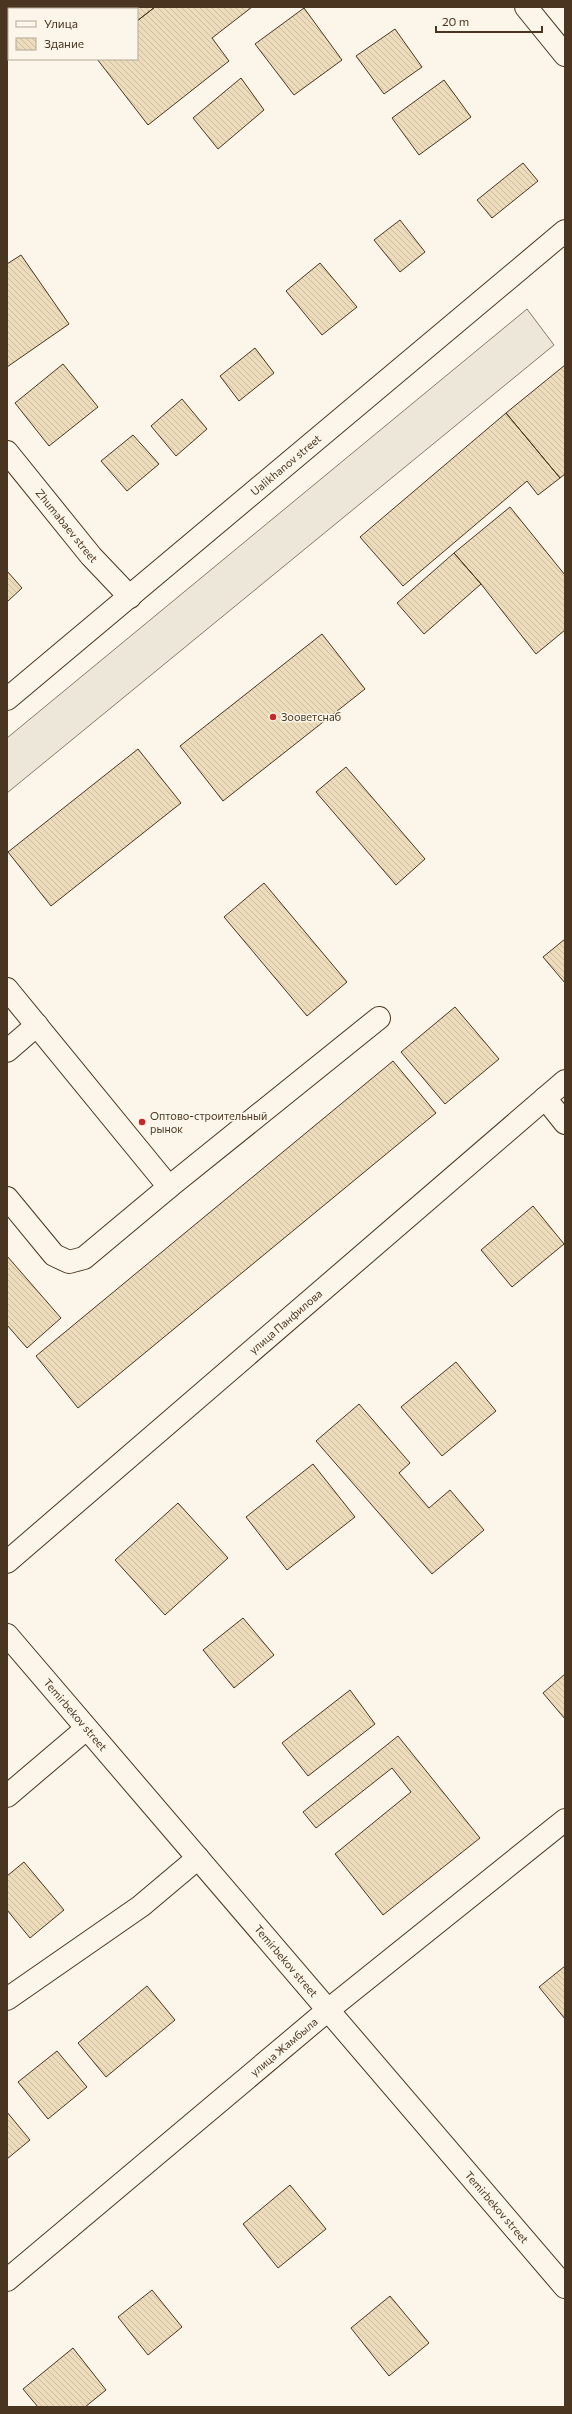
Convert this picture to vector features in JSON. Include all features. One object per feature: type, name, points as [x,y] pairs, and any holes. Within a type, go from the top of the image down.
[{"type":"street","points":[[526,7],[565,55]]},
{"type":"street","name":"Ualikhanov street","points":[[7,699],[565,231]]},
{"type":"street","name":"Zhumabaev street","points":[[7,452],[91,556],[130,597]]},
{"type":"street","points":[[7,989],[169,1187]]},
{"type":"street","points":[[7,1198],[54,1255],[69,1262],[84,1258],[169,1187],[379,1018]]},
{"type":"street","points":[[7,1051],[37,1025]]},
{"type":"street","name":"улица Панфилова","points":[[7,1562],[565,1081]]},
{"type":"street","points":[[545,1098],[565,1123]]},
{"type":"street","name":"Temirbekov street","points":[[7,1635],[565,2287]]},
{"type":"street","points":[[7,1796],[86,1729]]},
{"type":"street","name":"улица Жамбыла","points":[[7,2280],[328,2010],[565,1820]]},
{"type":"street","points":[[7,1999],[141,1906],[198,1858]]},
{"type":"shaded area","points":[[527,309],[554,345],[7,793],[7,738]]},
{"type":"building","points":[[54,7],[155,7],[138,20],[138,8]]},
{"type":"building","points":[[155,7],[252,7],[212,38],[229,61],[148,125],[98,60],[138,60],[138,20]]},
{"type":"building","points":[[304,8],[342,60],[294,95],[255,44]]},
{"type":"building","points":[[395,29],[422,67],[384,94],[356,56]]},
{"type":"building","points":[[241,78],[264,110],[218,149],[193,118]]},
{"type":"building","points":[[444,80],[471,117],[419,155],[392,118]]},
{"type":"building","points":[[523,163],[538,181],[492,218],[477,200]]},
{"type":"building","points":[[400,220],[425,252],[400,272],[374,240]]},
{"type":"building","points":[[21,255],[69,324],[7,367],[7,264]]},
{"type":"building","points":[[320,263],[357,307],[322,335],[286,291]]},
{"type":"building","points":[[255,348],[274,373],[239,401],[220,376]]},
{"type":"building","points":[[63,364],[98,407],[49,446],[15,403]]},
{"type":"building","points":[[565,365],[565,474],[560,478],[506,413]]},
{"type":"building","points":[[182,399],[207,429],[176,456],[151,426]]},
{"type":"building","points":[[506,413],[560,478],[538,495],[527,481],[403,586],[360,537]]},
{"type":"building","points":[[133,435],[159,464],[127,491],[101,461]]},
{"type":"building","points":[[510,507],[565,575],[565,630],[536,654],[481,584],[454,553]]},
{"type":"building","points":[[454,553],[481,584],[424,634],[397,603]]},
{"type":"building","points":[[7,571],[22,588],[7,602]]},
{"type":"building","name":"Зооветснаб","points":[[322,634],[365,689],[223,801],[180,746]]},
{"type":"building","points":[[138,749],[181,803],[51,906],[8,852]]},
{"type":"building","points":[[346,767],[425,859],[396,885],[316,792]]},
{"type":"building","points":[[264,883],[347,982],[307,1016],[224,917]]},
{"type":"building","points":[[565,939],[565,983],[543,957]]},
{"type":"building","points":[[455,1007],[499,1059],[445,1104],[401,1052]]},
{"type":"building","points":[[393,1061],[436,1113],[78,1408],[36,1356]]},
{"type":"building","points":[[533,1206],[564,1244],[512,1287],[481,1250]]},
{"type":"building","points":[[7,1256],[61,1318],[27,1348],[7,1325]]},
{"type":"building","points":[[456,1362],[496,1411],[442,1456],[401,1407]]},
{"type":"building","points":[[359,1404],[410,1463],[399,1473],[429,1508],[450,1490],[484,1530],[432,1574],[316,1441]]},
{"type":"building","points":[[313,1464],[355,1517],[287,1570],[246,1517]]},
{"type":"building","points":[[178,1503],[228,1558],[165,1615],[115,1560]]},
{"type":"building","points":[[243,1618],[274,1655],[234,1688],[203,1650]]},
{"type":"building","points":[[565,1674],[565,1719],[543,1693]]},
{"type":"building","points":[[350,1690],[375,1724],[308,1776],[282,1743]]},
{"type":"building","points":[[398,1736],[480,1838],[383,1915],[335,1854],[411,1792],[392,1768],[316,1828],[303,1812]]},
{"type":"building","points":[[24,1862],[64,1910],[30,1938],[7,1910],[7,1876]]},
{"type":"building","points":[[565,1966],[565,2019],[539,1987]]},
{"type":"building","points":[[147,1986],[175,2020],[106,2077],[78,2043]]},
{"type":"building","points":[[57,2051],[87,2087],[48,2119],[18,2082]]},
{"type":"building","points":[[7,2112],[30,2140],[7,2159]]},
{"type":"building","points":[[290,2185],[326,2229],[278,2268],[243,2224]]},
{"type":"building","points":[[152,2290],[182,2327],[148,2355],[118,2317]]},
{"type":"building","points":[[390,2296],[429,2343],[389,2376],[351,2328]]},
{"type":"building","points":[[73,2348],[106,2390],[85,2407],[38,2407],[23,2389]]},
{"type":"place","name":"Зооветснаб","points":[[273,717]]},
{"type":"place","name":"Оптово-строительный рынок","points":[[142,1122]]}]
